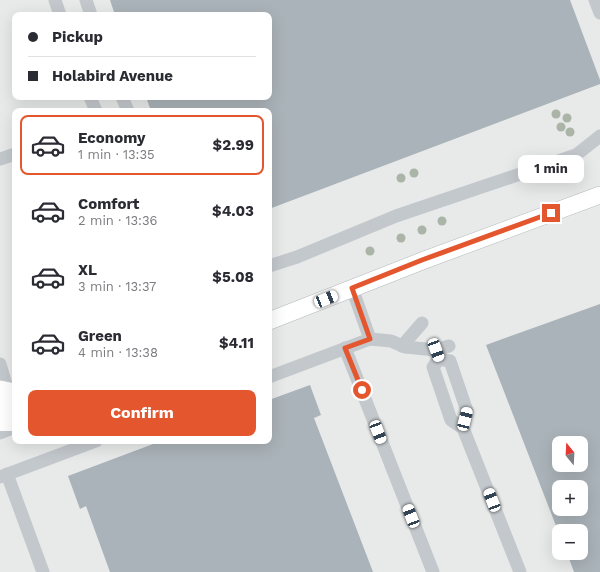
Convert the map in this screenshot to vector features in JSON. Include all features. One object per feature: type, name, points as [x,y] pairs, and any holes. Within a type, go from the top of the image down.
[{"type":"highway","points":[[0,422],[12,421]]},
{"type":"main road","points":[[272,320],[422,260],[600,195]]},
{"type":"main road","points":[[6,394],[12,405]]},
{"type":"street","points":[[54,0],[59,12]]},
{"type":"street","points":[[86,0],[90,12]]},
{"type":"street","points":[[595,0],[600,12]]},
{"type":"street","points":[[272,265],[297,257],[396,216],[576,156],[600,136]]},
{"type":"street","points":[[0,159],[12,155]]},
{"type":"street","points":[[352,288],[370,339]]},
{"type":"street","points":[[402,346],[422,323]]},
{"type":"street","points":[[272,376],[370,339],[391,341],[402,346],[438,355],[450,360],[467,411],[463,428]]},
{"type":"street","points":[[449,346],[438,355],[433,367],[451,420],[463,428],[520,572]]},
{"type":"street","points":[[345,348],[433,572]]},
{"type":"street","points":[[0,364],[6,394]]},
{"type":"street","points":[[0,433],[12,428]]},
{"type":"street","points":[[43,572],[3,476],[88,444]]},
{"type":"shaded area","points":[[0,0],[600,0],[600,572],[0,572]]},
{"type":"building","points":[[110,0],[570,0],[600,80],[600,84],[272,208],[272,108],[150,108],[147,100],[272,100],[272,12],[114,12]]},
{"type":"building","points":[[600,304],[600,572],[574,572],[570,560],[588,560],[588,524],[555,524],[552,516],[588,516],[588,480],[552,480],[552,516],[486,345]]},
{"type":"building","points":[[310,385],[321,415],[314,418],[373,572],[110,572],[86,506],[80,509],[68,476],[153,444],[272,444],[272,399]]},
{"type":"route","points":[[362,390],[345,348],[370,339],[352,288],[422,260],[551,213]]}]
